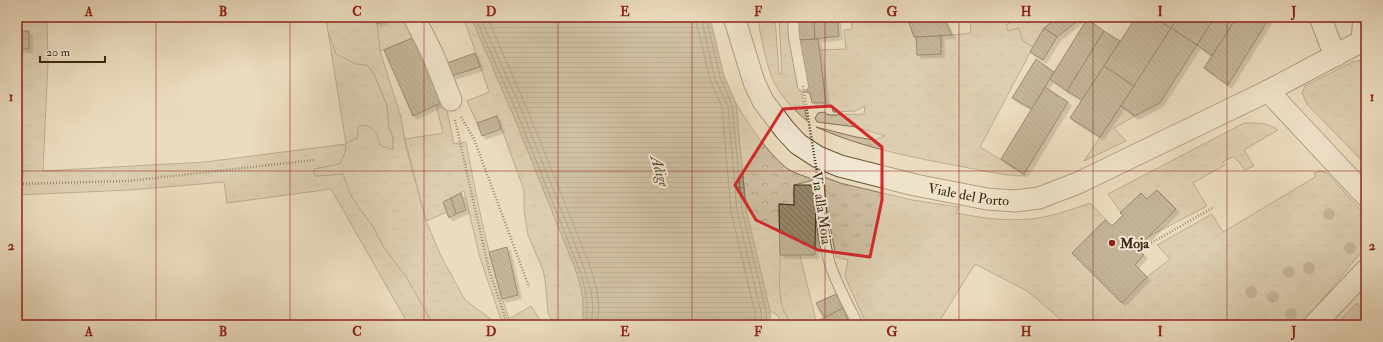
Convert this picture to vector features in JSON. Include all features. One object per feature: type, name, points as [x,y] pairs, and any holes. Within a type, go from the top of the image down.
[{"type":"street","points":[[414,17],[433,55],[451,100]]},
{"type":"street","name":"Viale del Porto","points":[[734,17],[754,82],[763,101],[785,130],[798,144],[818,157],[840,166],[914,185],[987,199],[1015,201],[1039,198],[1072,186],[1268,91],[1364,40]]},
{"type":"street","points":[[1320,17],[1335,56]]},
{"type":"street","points":[[1364,17],[1364,40]]},
{"type":"street","points":[[1268,91],[1366,196]]},
{"type":"street","points":[[1314,325],[1366,270]]},
{"type":"lane","points":[[793,17],[794,37],[803,86]]},
{"type":"lane","name":"Via alla Moia","points":[[818,179],[830,263],[837,282],[858,325]]},
{"type":"path","name":"Via alla Moia","points":[[803,86],[818,179]]},
{"type":"path","points":[[451,100],[490,270],[508,325]]},
{"type":"path","points":[[474,139],[529,288]]},
{"type":"path","points":[[17,184],[128,180],[314,160]]},
{"type":"path","points":[[1146,246],[1214,207]]},
{"type":"highlighted area","points":[[831,106],[882,147],[882,200],[870,257],[818,250],[756,220],[735,185],[783,109]]},
{"type":"green space","points":[[21,17],[47,17],[48,62],[43,171],[205,162],[346,144],[345,153],[340,165],[315,169],[315,176],[343,174],[350,193],[372,225],[385,249],[407,278],[432,325],[407,325],[407,322],[331,189],[227,203],[224,182],[130,190],[17,195],[17,176],[23,176],[22,121],[17,99],[17,31],[20,31]]},
{"type":"green space","points":[[325,17],[373,17],[377,24],[380,51],[401,117],[406,147],[426,221],[441,256],[465,300],[493,321],[494,325],[432,325],[407,278],[385,249],[372,225],[350,193],[343,174],[315,176],[314,169],[340,164],[345,153],[346,144],[358,137],[358,126],[368,126],[374,130],[380,145],[393,150],[393,137],[389,127],[387,105],[374,74],[367,65],[356,64],[336,54]]},
{"type":"green space","points":[[389,17],[403,17],[415,37],[380,51],[377,24]]},
{"type":"green space","points":[[461,17],[471,17],[514,117],[575,268],[582,296],[582,325],[553,325],[548,312],[543,270],[528,235],[524,210],[524,190],[497,116],[477,123],[467,101],[489,92],[467,27]]},
{"type":"green space","points":[[757,17],[775,17],[779,74],[782,74],[779,17],[789,17],[790,33],[807,121],[786,100],[774,82],[767,62]]},
{"type":"green space","points":[[851,17],[907,17],[914,37],[916,37],[917,55],[941,54],[941,36],[971,33],[970,19],[979,17],[1016,17],[1017,20],[1013,21],[1008,30],[1019,27],[1023,40],[1033,47],[980,147],[1025,176],[994,173],[889,152],[852,141],[816,127],[874,140],[885,136],[856,127],[817,122],[815,118],[818,113],[825,112],[826,114],[831,115],[864,114],[865,106],[856,111],[833,112],[832,105],[827,105],[826,103],[819,50],[846,49],[844,30],[852,29]]},
{"type":"green space","points":[[1028,17],[1058,17],[1044,28],[1033,47],[1022,40],[1019,28],[1008,31],[1006,25],[1013,21]]},
{"type":"green space","points":[[328,31],[331,40],[356,64],[367,64],[374,74],[387,105],[389,127],[393,137],[393,151],[380,145],[373,130],[363,126],[358,126],[358,137],[346,144]]},
{"type":"green space","points":[[1366,60],[1366,165],[1307,104],[1302,93],[1305,86],[1354,61]]},
{"type":"green space","points":[[445,101],[454,144],[466,142],[479,209],[509,319],[531,306],[543,325],[503,325],[480,258],[464,191],[443,202],[447,212],[426,221],[405,139],[443,133],[436,105]]},
{"type":"green space","points":[[736,103],[759,139],[781,163],[791,171],[814,180],[794,185],[794,205],[779,204],[781,300],[783,309],[793,325],[784,325],[776,314],[770,311],[746,209]]},
{"type":"green space","points":[[1121,106],[1135,116],[1114,128],[1126,141],[1084,161]]},
{"type":"green space","points":[[1244,123],[1266,124],[1278,130],[1244,150],[1254,166],[1245,170],[1234,156],[1223,162],[1225,165],[1193,183],[1207,206],[1146,238],[1137,248],[1144,255],[1135,265],[1147,277],[1170,259],[1157,245],[1212,214],[1223,232],[1315,177],[1314,173],[1320,171],[1327,173],[1366,216],[1366,246],[1302,325],[1067,325],[1027,291],[975,264],[937,325],[873,325],[872,322],[865,320],[863,317],[846,279],[845,274],[848,260],[836,257],[826,205],[824,177],[840,183],[912,200],[959,207],[956,213],[979,217],[1014,220],[1037,218],[1074,209],[1090,203],[1112,226],[1123,215],[1108,194]]},
{"type":"green space","points":[[780,255],[800,255],[816,321],[809,325],[793,325],[783,310],[779,292]]},
{"type":"green space","points":[[1357,303],[1366,314],[1355,325],[1335,325]]},
{"type":"water","name":"Adige","points":[[471,17],[710,17],[724,76],[736,103],[746,209],[770,311],[771,325],[582,325],[582,296],[575,268],[514,117]]},
{"type":"building","points":[[373,17],[389,17],[377,24]]},
{"type":"building","points":[[797,17],[814,17],[815,39],[798,40]]},
{"type":"building","points":[[814,17],[837,17],[839,36],[815,39]]},
{"type":"building","points":[[907,17],[939,17],[940,20],[944,19],[952,35],[914,37]]},
{"type":"building","points":[[1058,17],[1066,17],[1075,23],[1057,37],[1044,28]]},
{"type":"building","points":[[1066,17],[1080,17],[1075,23]]},
{"type":"building","points":[[1136,17],[1153,17],[1171,28],[1134,86],[1104,66]]},
{"type":"building","points":[[1153,17],[1178,17],[1171,28]]},
{"type":"building","points":[[1178,17],[1215,17],[1197,45],[1171,28]]},
{"type":"building","points":[[1215,17],[1237,17],[1212,56],[1197,45]]},
{"type":"building","points":[[1237,17],[1270,17],[1228,85],[1204,68]]},
{"type":"building","points":[[1087,19],[1104,31],[1067,91],[1050,79]]},
{"type":"building","points":[[1044,28],[1057,37],[1043,60],[1030,52]]},
{"type":"building","points":[[1171,28],[1197,45],[1160,103],[1135,116],[1121,106]]},
{"type":"building","points":[[17,31],[29,31],[29,49],[17,49]]},
{"type":"building","points":[[1104,31],[1120,41],[1082,100],[1067,91]]},
{"type":"building","points":[[941,36],[941,54],[917,55],[916,37]]},
{"type":"building","points":[[415,37],[445,101],[413,116],[384,50]]},
{"type":"building","points":[[818,39],[826,103],[812,103],[810,93],[806,92],[798,40]]},
{"type":"building","points":[[475,53],[480,67],[451,76],[447,63]]},
{"type":"building","points":[[1036,59],[1054,72],[1032,109],[1012,98]]},
{"type":"building","points":[[1104,66],[1134,86],[1100,137],[1070,118]]},
{"type":"building","points":[[1045,87],[1068,102],[1024,174],[1001,159]]},
{"type":"building","points":[[497,116],[501,129],[482,136],[477,123]]},
{"type":"building","points":[[794,185],[816,185],[815,255],[780,255],[779,204],[794,205]]},
{"type":"building","name":"Moja","points":[[1157,190],[1176,209],[1137,248],[1144,255],[1135,265],[1147,277],[1122,303],[1072,253],[1105,220],[1112,226],[1123,215],[1120,213],[1141,193],[1147,199]]},
{"type":"building","points":[[461,193],[466,210],[456,214],[451,198]]},
{"type":"building","points":[[451,198],[456,214],[449,218],[443,202]]},
{"type":"building","points":[[507,247],[518,295],[502,299],[489,252]]},
{"type":"building","points":[[836,294],[843,308],[824,318],[816,303]]},
{"type":"building","points":[[843,308],[850,325],[809,325],[824,318]]},
{"type":"building","points":[[1366,314],[1366,325],[1355,325]]},
{"type":"place","name":"Moja","points":[[1112,243]]}]
